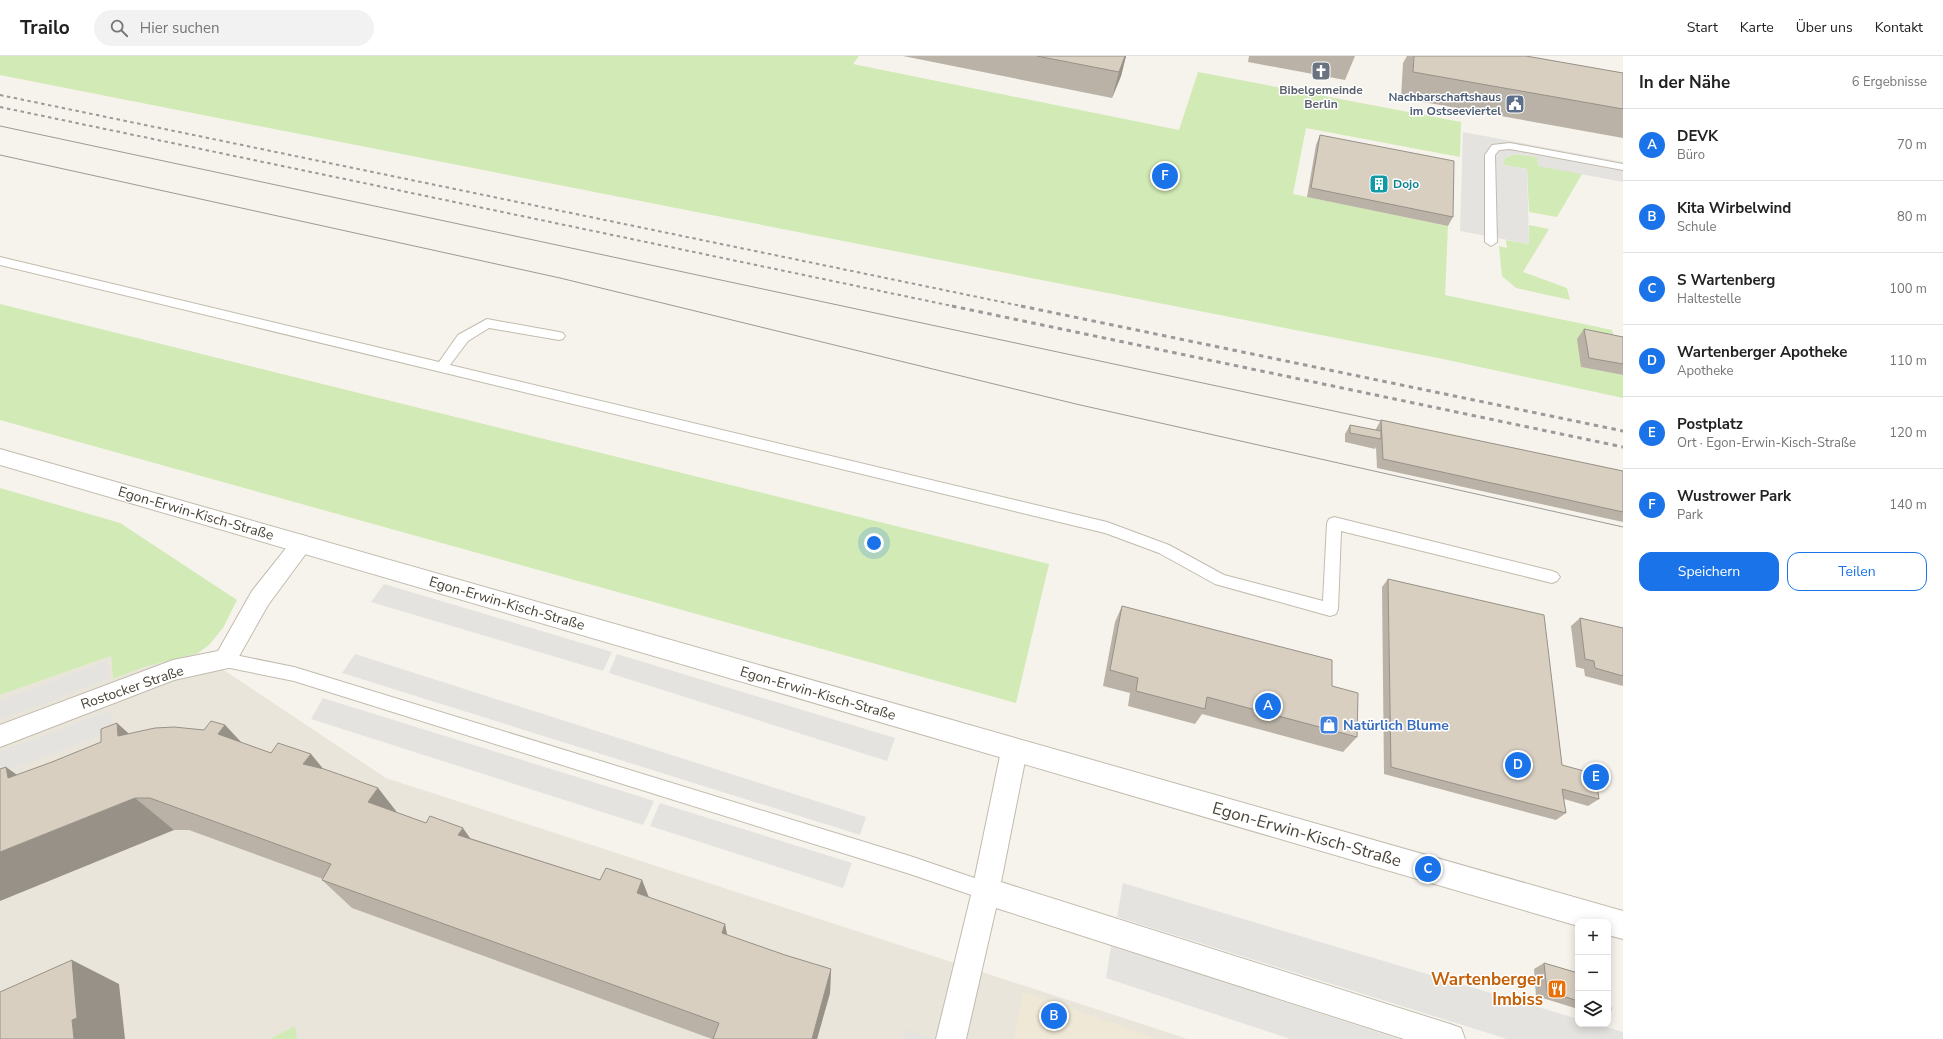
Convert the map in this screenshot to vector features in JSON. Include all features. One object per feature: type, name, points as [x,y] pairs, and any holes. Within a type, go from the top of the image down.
[{"type":"street","name":"Egon-Erwin-Kisch-Straße","points":[[0,457],[1014,751],[1623,925]]},
{"type":"street","points":[[225,660],[260,598],[302,544]]},
{"type":"street","name":"Rostocker Straße","points":[[0,736],[173,670],[225,660]]},
{"type":"street","points":[[951,1039],[986,891],[1014,751]]},
{"type":"street","points":[[986,891],[1450,1039]]},
{"type":"lane","points":[[1491,242],[1490,155],[1496,147],[1510,146],[1623,167]]},
{"type":"lane","points":[[0,261],[1108,528],[1164,549],[1220,580],[1330,609],[1334,523],[1552,577]]},
{"type":"lane","points":[[442,367],[463,338],[487,323],[559,336]]},
{"type":"lane","points":[[225,660],[294,674],[903,863],[986,891]]},
{"type":"shaded area","points":[[1463,132],[1623,162],[1623,182],[1538,166],[1537,157],[1515,154],[1505,158],[1503,165],[1527,169],[1529,244],[1460,231]]},
{"type":"shaded area","points":[[384,584],[612,652],[603,671],[371,602]]},
{"type":"shaded area","points":[[198,653],[386,778],[1188,1039],[0,1039],[0,695],[111,656],[113,679],[144,667]]},
{"type":"shaded area","points":[[355,654],[866,817],[860,835],[342,673]]},
{"type":"shaded area","points":[[617,654],[895,738],[887,761],[609,673]]},
{"type":"shaded area","points":[[107,661],[108,679],[0,720],[0,701]]},
{"type":"shaded area","points":[[323,698],[654,801],[643,825],[311,719]]},
{"type":"shaded area","points":[[111,710],[113,731],[0,773],[0,752]]},
{"type":"shaded area","points":[[660,803],[852,863],[843,888],[650,826]]},
{"type":"shaded area","points":[[1123,883],[1575,1018],[1575,1027],[1606,1027],[1623,1032],[1623,1039],[1507,1039],[1117,917]]},
{"type":"shaded area","points":[[1111,946],[1399,1039],[1290,1039],[1106,978]]},
{"type":"shaded area","points":[[1023,992],[1158,1039],[1014,1039]]},
{"type":"shaded area","points":[[905,1029],[934,1039],[903,1039]]},
{"type":"green space","points":[[0,56],[859,56],[853,64],[1179,130],[1198,72],[1461,122],[1460,157],[1306,128],[1293,194],[1448,226],[1445,295],[1612,330],[1614,337],[1581,367],[1623,375],[1623,398],[1443,359],[0,75]]},
{"type":"green space","points":[[1515,154],[1538,157],[1582,174],[1557,217],[1529,212],[1527,169],[1503,165],[1505,158]]},
{"type":"green space","points":[[1529,225],[1549,229],[1523,272],[1567,288],[1570,300],[1516,288],[1502,276],[1499,246],[1507,248],[1506,240],[1529,244]]},
{"type":"green space","points":[[0,304],[1049,564],[1016,703],[0,420]]},
{"type":"green space","points":[[0,488],[120,523],[237,600],[223,628],[209,645],[198,653],[144,667],[113,679],[111,656],[0,695]]},
{"type":"green space","points":[[295,1026],[297,1039],[270,1039]]},
{"type":"building","points":[[1037,56],[1125,56],[1119,72]]},
{"type":"building","points":[[1414,56],[1526,56],[1623,73],[1623,109],[1413,72]]},
{"type":"building","name":"Dojo","points":[[1320,135],[1454,161],[1453,217],[1311,188]]},
{"type":"building","points":[[1584,329],[1623,337],[1623,364],[1589,358]]},
{"type":"building","points":[[1381,420],[1623,471],[1623,512],[1383,459]]},
{"type":"building","points":[[1350,425],[1381,431],[1381,439],[1350,433]]},
{"type":"building","points":[[1388,579],[1544,615],[1562,765],[1595,774],[1599,799],[1562,789],[1566,813],[1391,767]]},
{"type":"building","points":[[1122,606],[1332,660],[1332,686],[1358,693],[1357,737],[1207,697],[1205,709],[1136,691],[1138,678],[1110,670]]},
{"type":"building","points":[[1580,618],[1623,628],[1623,676],[1595,668],[1594,661],[1585,659]]},
{"type":"building","points":[[211,721],[225,725],[218,734],[271,753],[278,743],[311,754],[303,764],[324,769],[378,788],[368,802],[426,823],[430,816],[463,828],[458,835],[600,880],[606,868],[642,880],[637,893],[725,924],[722,933],[831,969],[812,1039],[713,1039],[719,1023],[322,880],[331,864],[150,798],[135,798],[0,852],[0,769],[6,767],[8,778],[52,762],[101,742],[101,729],[117,723],[118,736],[155,728],[174,727],[204,730]]},
{"type":"building","points":[[72,960],[77,1018],[72,1020],[74,1039],[0,1039],[0,992]]},
{"type":"building","points":[[1544,963],[1575,972],[1575,1000],[1547,991]]},
{"type":"tram line","points":[[0,126],[1390,423]]},
{"type":"tram line","points":[[0,155],[560,278],[1076,404],[1623,527]]},
{"type":"railway","points":[[0,95],[1026,307]]},
{"type":"railway","points":[[0,107],[957,307]]},
{"type":"railway","points":[[952,306],[1623,447]]},
{"type":"railway","points":[[1021,306],[1623,431]]},
{"type":"place","name":"Bibelgemeinde Berlin","points":[[1321,71]]},
{"type":"place","name":"Nachbarschaftshaus im Ostseeviertel","points":[[1515,104]]},
{"type":"place","name":"Wustrower Park","points":[[1165,176]]},
{"type":"place","name":"Dojo","points":[[1379,184]]},
{"type":"place","name":"DEVK","points":[[1268,706]]},
{"type":"place","name":"Natürlich Blume","points":[[1329,725]]},
{"type":"place","name":"Wartenberger Apotheke","points":[[1518,765]]},
{"type":"place","name":"Postplatz","points":[[1596,777]]},
{"type":"place","name":"S Wartenberg","points":[[1428,869]]},
{"type":"place","name":"Wartenberger Imbiss","points":[[1557,989]]},
{"type":"place","name":"Kita Wirbelwind","points":[[1054,1016]]}]
